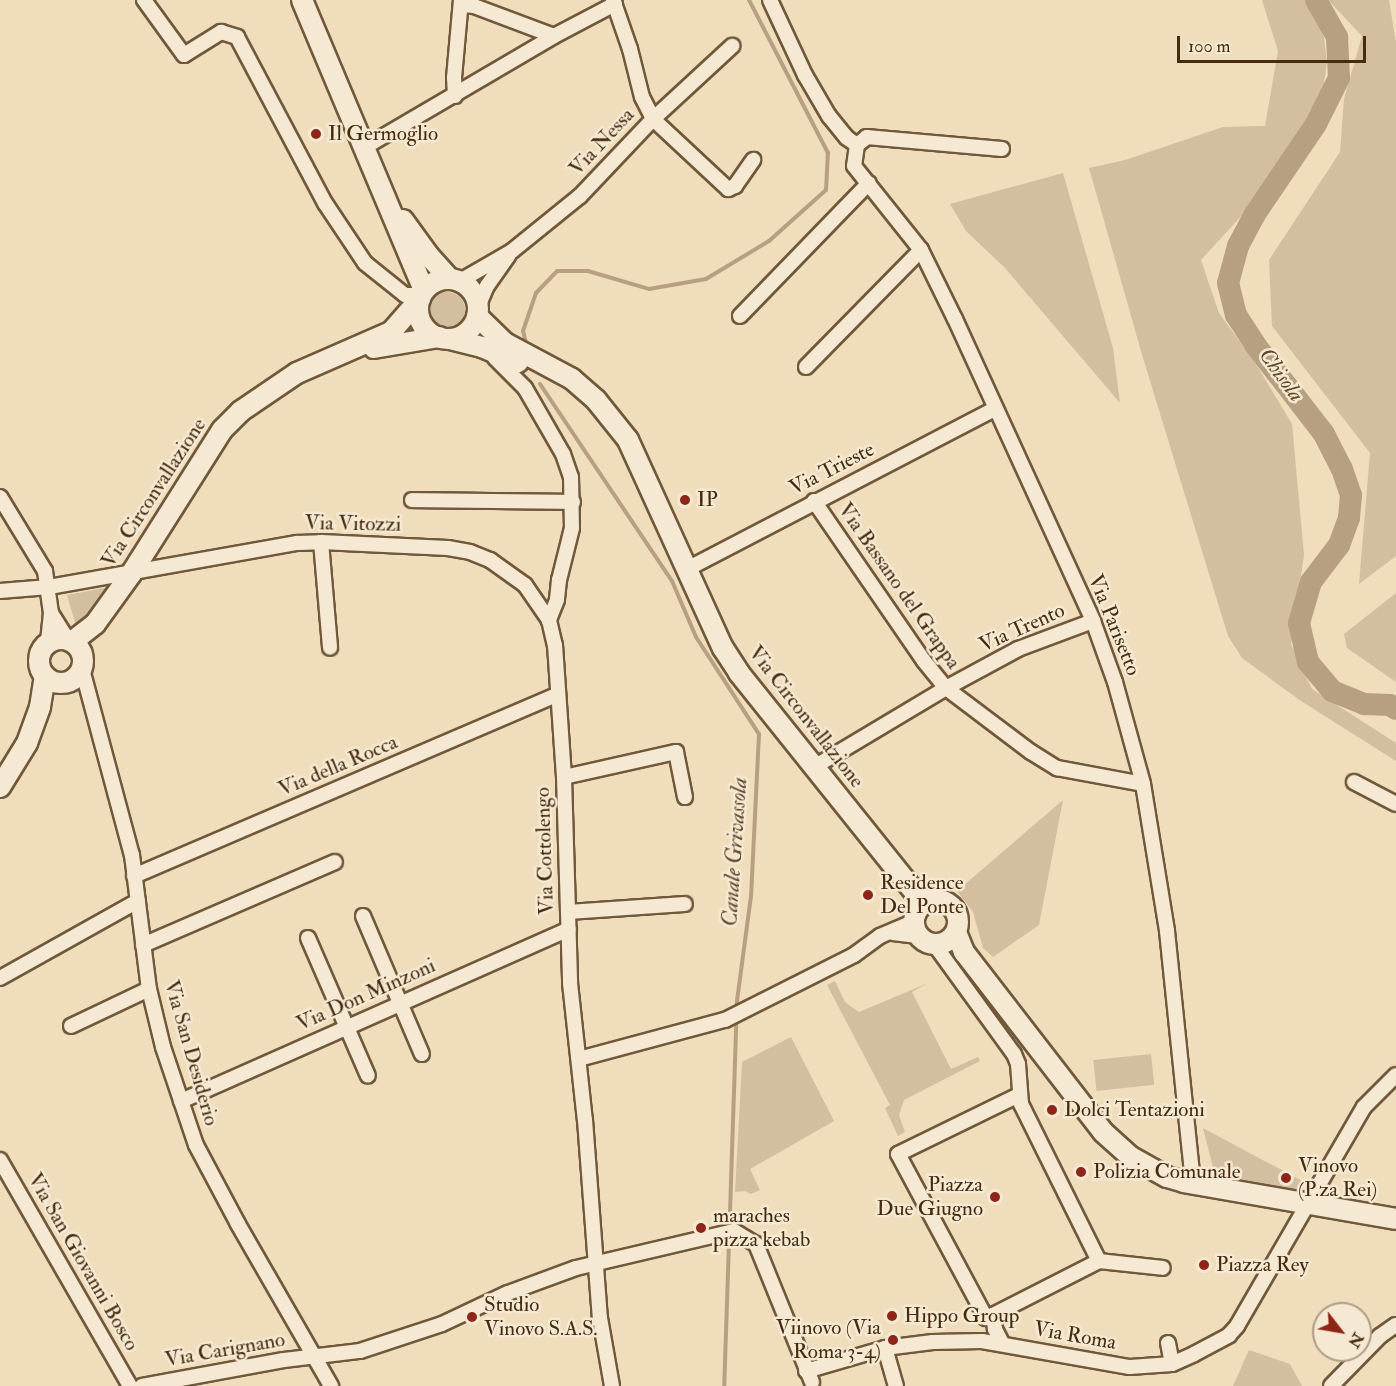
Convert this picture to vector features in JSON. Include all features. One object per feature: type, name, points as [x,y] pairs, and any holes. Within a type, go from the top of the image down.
[{"type":"street","points":[[144,0],[184,55],[221,32],[237,37],[325,203],[365,263],[405,295],[422,294],[440,279],[455,280],[512,251]]},
{"type":"street","points":[[303,0],[386,195],[422,294],[419,317],[430,333],[444,338],[467,332],[478,312],[487,286],[512,251]]},
{"type":"street","points":[[770,0],[805,75],[829,116],[847,138],[862,141],[1002,149]]},
{"type":"street","points":[[365,147],[614,2]]},
{"type":"street","name":"Via Nessa","points":[[512,251],[586,190],[653,119],[642,97],[630,49],[614,2]]},
{"type":"street","points":[[455,96],[454,78],[461,3],[554,36]]},
{"type":"street","points":[[732,46],[653,119],[728,189],[735,186],[753,160]]},
{"type":"street","name":"Via Parisetto","points":[[862,141],[854,166],[921,250],[1093,621],[1121,701],[1143,784],[1167,931],[1193,1184]]},
{"type":"street","points":[[740,316],[869,183]]},
{"type":"street","points":[[386,195],[429,256],[455,280],[473,292],[478,312]]},
{"type":"street","points":[[806,367],[921,250]]},
{"type":"street","name":"Via Circonvallazione","points":[[0,787],[27,743],[40,707],[131,574],[222,430],[271,388],[297,372],[392,332],[422,294]]},
{"type":"street","name":"Via Circonvallazione","points":[[478,312],[505,343],[572,379],[596,400],[628,440],[689,568],[723,648],[738,673],[814,767],[929,922],[964,952],[1103,1132],[1131,1157],[1167,1177],[1193,1184]]},
{"type":"street","name":"Via Circonvallazione","points":[[350,351],[444,338],[482,347],[534,368],[596,400]]},
{"type":"street","name":"Via Cottolengo","points":[[482,347],[508,369],[525,388],[563,454],[571,477],[572,528],[559,580],[557,600],[549,620],[555,645],[564,777],[570,983],[579,1059],[600,1318],[612,1386]]},
{"type":"street","name":"Via Trieste","points":[[689,568],[814,501],[995,409]]},
{"type":"street","points":[[0,497],[45,571],[49,587]]},
{"type":"street","points":[[412,500],[573,502]]},
{"type":"street","name":"Via Bassano del Grappa","points":[[814,501],[924,660],[946,688],[1030,752],[1057,768],[1143,784]]},
{"type":"street","points":[[321,542],[330,648]]},
{"type":"street","name":"Via Vitozzi","points":[[0,591],[49,587],[131,574],[297,543],[448,548],[470,552],[490,560],[525,585],[549,620]]},
{"type":"street","name":"Via San Desiderio","points":[[49,587],[51,614],[132,855],[148,989],[163,1047],[181,1101],[201,1155],[331,1386]]},
{"type":"street","name":"Via Trento","points":[[814,767],[946,688],[1018,649],[1093,621]]},
{"type":"street","name":"Via della Rocca","points":[[134,876],[558,694]]},
{"type":"street","points":[[564,777],[676,752],[686,797]]},
{"type":"street","points":[[1354,782],[1396,804]]},
{"type":"street","points":[[143,945],[335,862]]},
{"type":"street","points":[[0,978],[138,901]]},
{"type":"street","points":[[568,912],[685,904]]},
{"type":"street","points":[[363,916],[422,1054]]},
{"type":"street","points":[[579,1059],[738,1014],[854,955],[880,936],[929,922],[1014,1054],[1018,1064],[1021,1104],[1100,1262]]},
{"type":"street","name":"Via Don Minzoni","points":[[181,1101],[569,929]]},
{"type":"street","points":[[308,938],[368,1076]]},
{"type":"street","points":[[70,1026],[148,989]]},
{"type":"street","name":"Via Roma","points":[[809,1376],[885,1348],[933,1342],[1002,1343],[1130,1367],[1172,1364],[1194,1354],[1229,1335],[1237,1326],[1364,1107],[1396,1075]]},
{"type":"street","points":[[1002,1343],[898,1154],[1019,1095]]},
{"type":"street","name":"Via San Giovanni Bosco","points":[[0,1160],[130,1386]]},
{"type":"street","points":[[1193,1184],[1396,1219]]},
{"type":"street","name":"Via Carignano","points":[[142,1386],[284,1360],[371,1348],[442,1324],[508,1293],[596,1263],[731,1231],[756,1244],[809,1376]]},
{"type":"street","points":[[989,1316],[1100,1262],[1163,1268]]},
{"type":"street","points":[[982,1341],[987,1332],[989,1316]]},
{"type":"street","points":[[1331,1386],[1380,1336],[1396,1325]]},
{"type":"street","points":[[1168,1343],[1172,1364]]},
{"type":"street","points":[[891,1367],[908,1346]]},
{"type":"street","points":[[885,1348],[896,1386]]},
{"type":"shaded area","points":[[1262,0],[1306,0],[1323,30],[1327,62],[1322,98],[1312,125],[1293,144],[1278,176],[1201,260],[1219,313],[1256,364],[1292,424],[1304,555],[1291,644],[1312,689],[1396,743],[1396,761],[1301,701],[1242,658],[1228,636],[1143,358],[1089,168],[1125,160],[1223,127],[1265,126],[1278,51]]},
{"type":"shaded area","points":[[1328,0],[1389,0],[1396,43],[1396,556],[1359,584],[1370,453],[1272,326],[1269,260],[1340,152],[1344,99],[1362,36]]},
{"type":"shaded area","points":[[1063,173],[1113,348],[1120,403],[1005,268],[966,231],[950,204]]},
{"type":"shaded area","points":[[447,292],[460,297],[465,310],[460,323],[447,328],[434,323],[429,310],[434,297]]},
{"type":"shaded area","points":[[104,588],[111,591],[79,636],[67,595]]},
{"type":"shaded area","points":[[1396,593],[1396,682],[1347,648],[1344,634]]},
{"type":"shaded area","points":[[1063,800],[1039,925],[993,957],[983,948],[973,912],[957,891]]},
{"type":"shaded area","points":[[835,981],[845,1002],[859,1012],[928,983],[912,992],[951,1069],[978,1057],[980,1061],[904,1100],[899,1115],[905,1132],[898,1136],[885,1108],[890,1105],[827,985]]},
{"type":"shaded area","points":[[791,1037],[834,1121],[750,1169],[760,1190],[751,1194],[745,1191],[735,1192],[742,1062]]},
{"type":"shaded area","points":[[1151,1054],[1154,1085],[1097,1091],[1093,1060]]},
{"type":"shaded area","points":[[1203,1128],[1304,1182],[1301,1190],[1215,1175]]},
{"type":"shaded area","points":[[1249,1350],[1290,1364],[1302,1386],[1233,1386]]},
{"type":"waterway","name":"Canale Grivassola","points":[[526,343],[523,331],[536,293],[557,271],[588,271],[649,289],[706,279],[769,241],[826,190],[828,153],[749,0]]},
{"type":"waterway","name":"Chisola","points":[[1316,0],[1337,37],[1339,78],[1316,124],[1255,214],[1238,246],[1228,283],[1236,315],[1256,346],[1324,434],[1342,469],[1351,495],[1349,518],[1339,545],[1311,582],[1299,623],[1308,662],[1332,691],[1364,704],[1390,705],[1396,709]]},
{"type":"waterway","name":"Canale Grivassola","points":[[540,384],[672,581],[696,637],[759,734],[751,896],[737,1001],[724,1386]]},
{"type":"place","name":"Il Germoglio","points":[[316,134]]},
{"type":"place","name":"IP","points":[[685,500]]},
{"type":"place","name":"Residence Del Ponte","points":[[868,895]]},
{"type":"place","name":"Dolci Tentazioni","points":[[1052,1110]]},
{"type":"place","name":"Polizia Comunale","points":[[1081,1172]]},
{"type":"place","name":"Vinovo (P.za Rei)","points":[[1286,1178]]},
{"type":"place","name":"Piazza Due Giugno","points":[[995,1197]]},
{"type":"place","name":"maraches pizza kebab","points":[[701,1228]]},
{"type":"place","name":"Piazza Rey","points":[[1204,1265]]},
{"type":"place","name":"Hippo Group","points":[[892,1316]]},
{"type":"place","name":"Studio Vinovo S.A.S.","points":[[472,1317]]},
{"type":"place","name":"Viinovo (Via Roma 3-4)","points":[[893,1340]]}]
